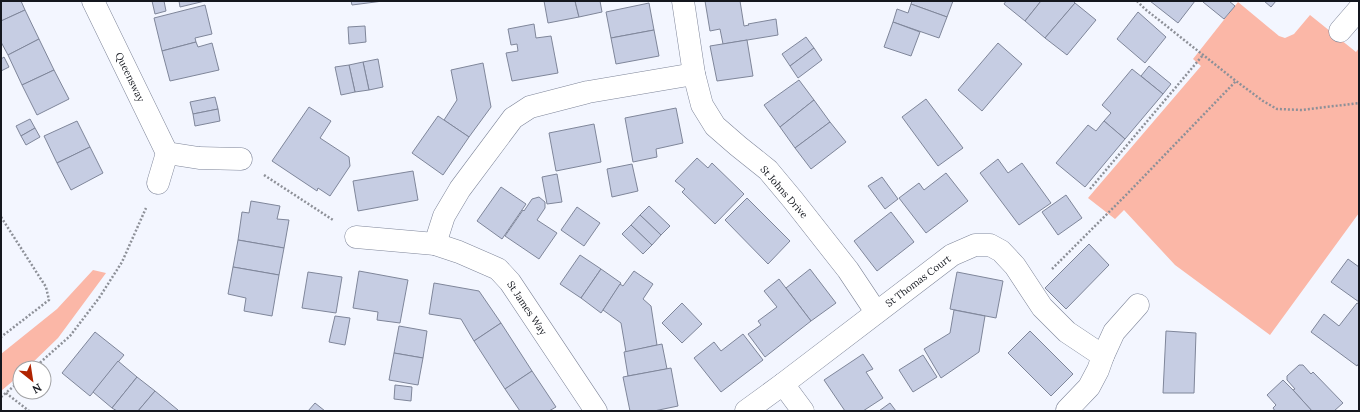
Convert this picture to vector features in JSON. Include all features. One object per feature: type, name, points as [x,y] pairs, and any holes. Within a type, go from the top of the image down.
[{"type":"street","name":"Queensway","points":[[93,1],[167,153]]},
{"type":"street","name":"St Johns Drive","points":[[682,1],[694,74],[702,105],[715,126],[768,170],[848,270],[876,312]]},
{"type":"street","points":[[1340,31],[1359,9]]},
{"type":"street","points":[[435,244],[444,216],[460,189],[513,118],[530,107],[588,92],[694,74]]},
{"type":"street","points":[[158,183],[167,153],[199,158],[241,159]]},
{"type":"street","name":"St James Way","points":[[356,237],[435,244],[459,252],[498,269],[510,282],[596,411]]},
{"type":"street","name":"St Thomas Court","points":[[876,312],[952,255],[975,245],[990,245],[1002,251],[1015,266],[1042,307],[1067,332],[1103,356]]},
{"type":"street","points":[[1067,410],[1089,387],[1114,332],[1138,305]]},
{"type":"street","points":[[746,411],[876,312]]},
{"type":"street","points":[[783,384],[803,411]]},
{"type":"path","points":[[1136,1],[1236,81],[1263,101],[1278,109],[1302,110],[1359,103]]},
{"type":"path","points":[[1090,189],[1203,55]]},
{"type":"path","points":[[1031,289],[1127,194],[1236,81]]},
{"type":"path","points":[[241,159],[356,237]]},
{"type":"path","points":[[43,360],[70,336],[99,298],[122,262],[158,183]]},
{"type":"path","points":[[1,217],[46,286],[49,300],[1,337]]},
{"type":"path","points":[[1,397],[12,388]]},
{"type":"path","points":[[6,393],[29,411]]},
{"type":"shaded area","points":[[1238,2],[1279,36],[1285,38],[1294,34],[1310,15],[1356,52],[1359,48],[1359,213],[1270,335],[1175,265],[1124,210],[1115,219],[1088,198],[1201,66],[1193,59]]},
{"type":"shaded area","points":[[93,270],[106,273],[58,338],[35,360],[12,360],[12,382],[1,391],[1,354],[57,309]]},
{"type":"building","points":[[1,1],[21,1],[25,10],[1,21]]},
{"type":"building","points":[[152,1],[164,1],[166,11],[155,14]]},
{"type":"building","points":[[179,1],[205,1],[180,7]]},
{"type":"building","points":[[351,1],[383,1],[352,5]]},
{"type":"building","points":[[544,1],[575,1],[579,17],[548,23]]},
{"type":"building","points":[[575,1],[600,1],[602,12],[579,17]]},
{"type":"building","points":[[705,1],[740,1],[744,26],[776,19],[778,35],[723,44],[720,29],[710,31]]},
{"type":"building","points":[[912,1],[953,1],[947,17],[911,4]]},
{"type":"building","points":[[1006,1],[1041,1],[1025,21],[1004,4]]},
{"type":"building","points":[[1041,1],[1073,1],[1075,3],[1045,38],[1025,21]]},
{"type":"building","points":[[1150,1],[1195,1],[1178,23]]},
{"type":"building","points":[[1229,1],[1235,6],[1224,19],[1203,2]]},
{"type":"building","points":[[1264,1],[1276,1],[1271,7]]},
{"type":"building","points":[[649,3],[654,30],[611,38],[606,12]]},
{"type":"building","points":[[1075,3],[1096,20],[1067,55],[1045,38]]},
{"type":"building","points":[[911,4],[947,17],[939,38],[893,22],[897,9],[908,13]]},
{"type":"building","points":[[205,5],[212,34],[195,38],[196,42],[162,51],[154,18]]},
{"type":"building","points":[[25,10],[39,39],[8,55],[1,42],[1,21]]},
{"type":"building","points":[[1138,12],[1166,37],[1145,63],[1117,39]]},
{"type":"building","points":[[893,22],[920,32],[911,56],[884,47]]},
{"type":"building","points":[[534,24],[536,38],[551,36],[558,73],[512,81],[506,53],[518,51],[517,44],[511,45],[508,29]]},
{"type":"building","points":[[365,26],[366,42],[349,44],[348,27]]},
{"type":"building","points":[[654,30],[659,56],[616,64],[611,38]]},
{"type":"building","points":[[806,37],[814,48],[790,66],[782,54]]},
{"type":"building","points":[[39,39],[54,70],[22,85],[8,55]]},
{"type":"building","points":[[747,40],[753,76],[717,81],[710,46]]},
{"type":"building","points":[[196,42],[198,47],[212,43],[219,70],[170,81],[162,51]]},
{"type":"building","points":[[998,43],[1022,64],[982,111],[958,90]]},
{"type":"building","points":[[814,48],[822,60],[798,78],[790,66]]},
{"type":"building","points":[[4,57],[9,67],[1,71],[1,59]]},
{"type":"building","points":[[378,59],[383,87],[369,90],[363,62]]},
{"type":"building","points":[[363,62],[369,90],[355,92],[349,65]]},
{"type":"building","points":[[483,63],[491,107],[469,137],[444,120],[457,100],[451,70]]},
{"type":"building","points":[[349,65],[355,92],[341,95],[335,67]]},
{"type":"building","points":[[1149,66],[1171,84],[1163,94],[1141,76]]},
{"type":"building","points":[[1132,69],[1163,94],[1125,139],[1104,121],[1111,113],[1102,105]]},
{"type":"building","points":[[54,70],[69,99],[37,115],[22,85]]},
{"type":"building","points":[[799,80],[814,100],[780,127],[764,105]]},
{"type":"building","points":[[215,97],[218,109],[193,114],[190,102]]},
{"type":"building","points":[[926,99],[963,148],[938,166],[902,117]]},
{"type":"building","points":[[814,100],[830,122],[795,148],[780,127]]},
{"type":"building","points":[[309,107],[331,121],[320,138],[349,157],[350,166],[330,196],[318,188],[317,191],[272,161]]},
{"type":"building","points":[[676,108],[683,143],[656,149],[657,157],[633,162],[625,118]]},
{"type":"building","points":[[218,109],[220,121],[195,126],[193,114]]},
{"type":"building","points":[[438,116],[469,137],[443,175],[412,153]]},
{"type":"building","points":[[30,119],[35,128],[21,136],[16,126]]},
{"type":"building","points":[[77,121],[90,147],[57,163],[44,136]]},
{"type":"building","points":[[1104,121],[1125,139],[1085,187],[1056,163],[1088,125],[1096,131]]},
{"type":"building","points":[[830,122],[846,142],[811,169],[795,148]]},
{"type":"building","points":[[594,124],[601,162],[556,171],[549,133]]},
{"type":"building","points":[[35,128],[40,137],[26,145],[21,136]]},
{"type":"building","points":[[90,147],[103,173],[71,190],[57,163]]},
{"type":"building","points":[[697,158],[708,168],[712,163],[744,194],[715,224],[682,192],[685,189],[675,181]]},
{"type":"building","points":[[998,159],[1008,173],[1022,163],[1051,203],[1019,225],[980,173]]},
{"type":"building","points":[[632,164],[638,191],[612,197],[607,169]]},
{"type":"building","points":[[413,171],[418,200],[358,211],[353,181]]},
{"type":"building","points":[[946,173],[968,201],[926,233],[899,198],[919,183],[924,190]]},
{"type":"building","points":[[557,174],[562,202],[547,204],[542,177]]},
{"type":"building","points":[[882,177],[898,199],[885,209],[868,186]]},
{"type":"building","points":[[501,187],[526,204],[502,239],[477,221]]},
{"type":"building","points":[[1066,195],[1082,218],[1058,235],[1042,212]]},
{"type":"building","points":[[539,197],[545,202],[545,208],[537,220],[557,233],[539,259],[505,236],[532,199]]},
{"type":"building","points":[[747,198],[790,241],[768,264],[725,220]]},
{"type":"building","points":[[251,201],[280,206],[277,219],[289,220],[284,248],[238,240],[242,212],[249,213]]},
{"type":"building","points":[[649,206],[670,226],[661,235],[640,215]]},
{"type":"building","points":[[577,207],[600,223],[584,246],[561,230]]},
{"type":"building","points":[[891,212],[914,242],[877,271],[854,241]]},
{"type":"building","points":[[640,215],[661,235],[652,245],[631,225]]},
{"type":"building","points":[[631,225],[652,245],[643,254],[622,234]]},
{"type":"building","points":[[238,240],[284,248],[279,275],[233,267]]},
{"type":"building","points":[[1089,244],[1109,265],[1066,309],[1045,288]]},
{"type":"building","points":[[580,255],[601,269],[581,298],[560,284]]},
{"type":"building","points":[[1348,259],[1359,267],[1359,302],[1331,282]]},
{"type":"building","points":[[233,267],[279,275],[272,316],[244,311],[246,298],[228,294]]},
{"type":"building","points":[[601,269],[621,283],[601,313],[581,298]]},
{"type":"building","points":[[810,269],[836,303],[811,321],[786,288]]},
{"type":"building","points":[[359,271],[408,280],[400,323],[377,320],[378,312],[353,308]]},
{"type":"building","points":[[634,271],[653,284],[643,299],[651,306],[657,345],[626,352],[621,323],[603,310],[620,284],[623,286]]},
{"type":"building","points":[[308,272],[342,277],[336,313],[302,308]]},
{"type":"building","points":[[957,272],[1003,281],[996,318],[950,309]]},
{"type":"building","points":[[779,279],[811,321],[765,357],[748,334],[761,325],[758,321],[777,307],[764,291]]},
{"type":"building","points":[[434,283],[479,291],[501,323],[474,341],[461,319],[429,314]]},
{"type":"building","points":[[682,303],[702,324],[682,343],[662,323]]},
{"type":"building","points":[[1357,303],[1359,304],[1359,363],[1357,366],[1311,332],[1324,314],[1339,326]]},
{"type":"building","points":[[954,310],[985,316],[979,352],[941,378],[924,349],[950,333]]},
{"type":"building","points":[[335,316],[350,318],[345,345],[329,342]]},
{"type":"building","points":[[501,323],[532,371],[505,389],[474,341]]},
{"type":"building","points":[[399,326],[427,331],[423,358],[394,353]]},
{"type":"building","points":[[1030,331],[1073,374],[1051,396],[1008,353]]},
{"type":"building","points":[[1166,331],[1196,333],[1194,393],[1163,393]]},
{"type":"building","points":[[95,332],[124,355],[90,396],[62,373]]},
{"type":"building","points":[[743,334],[763,360],[721,392],[694,358],[714,342],[721,351]]},
{"type":"building","points":[[662,344],[667,369],[628,376],[624,352]]},
{"type":"building","points":[[394,353],[423,358],[418,385],[389,380]]},
{"type":"building","points":[[863,354],[873,369],[866,372],[883,398],[863,411],[845,411],[824,380]]},
{"type":"building","points":[[923,355],[937,377],[913,392],[899,370]]},
{"type":"building","points":[[118,361],[137,377],[112,408],[93,392]]},
{"type":"building","points":[[1299,365],[1303,365],[1311,374],[1313,372],[1343,403],[1334,411],[1312,411],[1293,390],[1295,389],[1287,380],[1287,376]]},
{"type":"building","points":[[671,368],[678,406],[654,411],[630,411],[623,377]]},
{"type":"building","points":[[532,371],[556,407],[549,411],[520,411],[505,389]]},
{"type":"building","points":[[137,377],[155,391],[138,411],[117,411],[112,408]]},
{"type":"building","points":[[1283,380],[1312,411],[1275,411],[1273,408],[1276,405],[1267,395]]},
{"type":"building","points":[[395,385],[412,387],[411,401],[394,399]]},
{"type":"building","points":[[155,391],[178,410],[138,411]]},
{"type":"building","points":[[315,403],[325,411],[308,411]]},
{"type":"building","points":[[890,403],[896,411],[879,411]]}]
